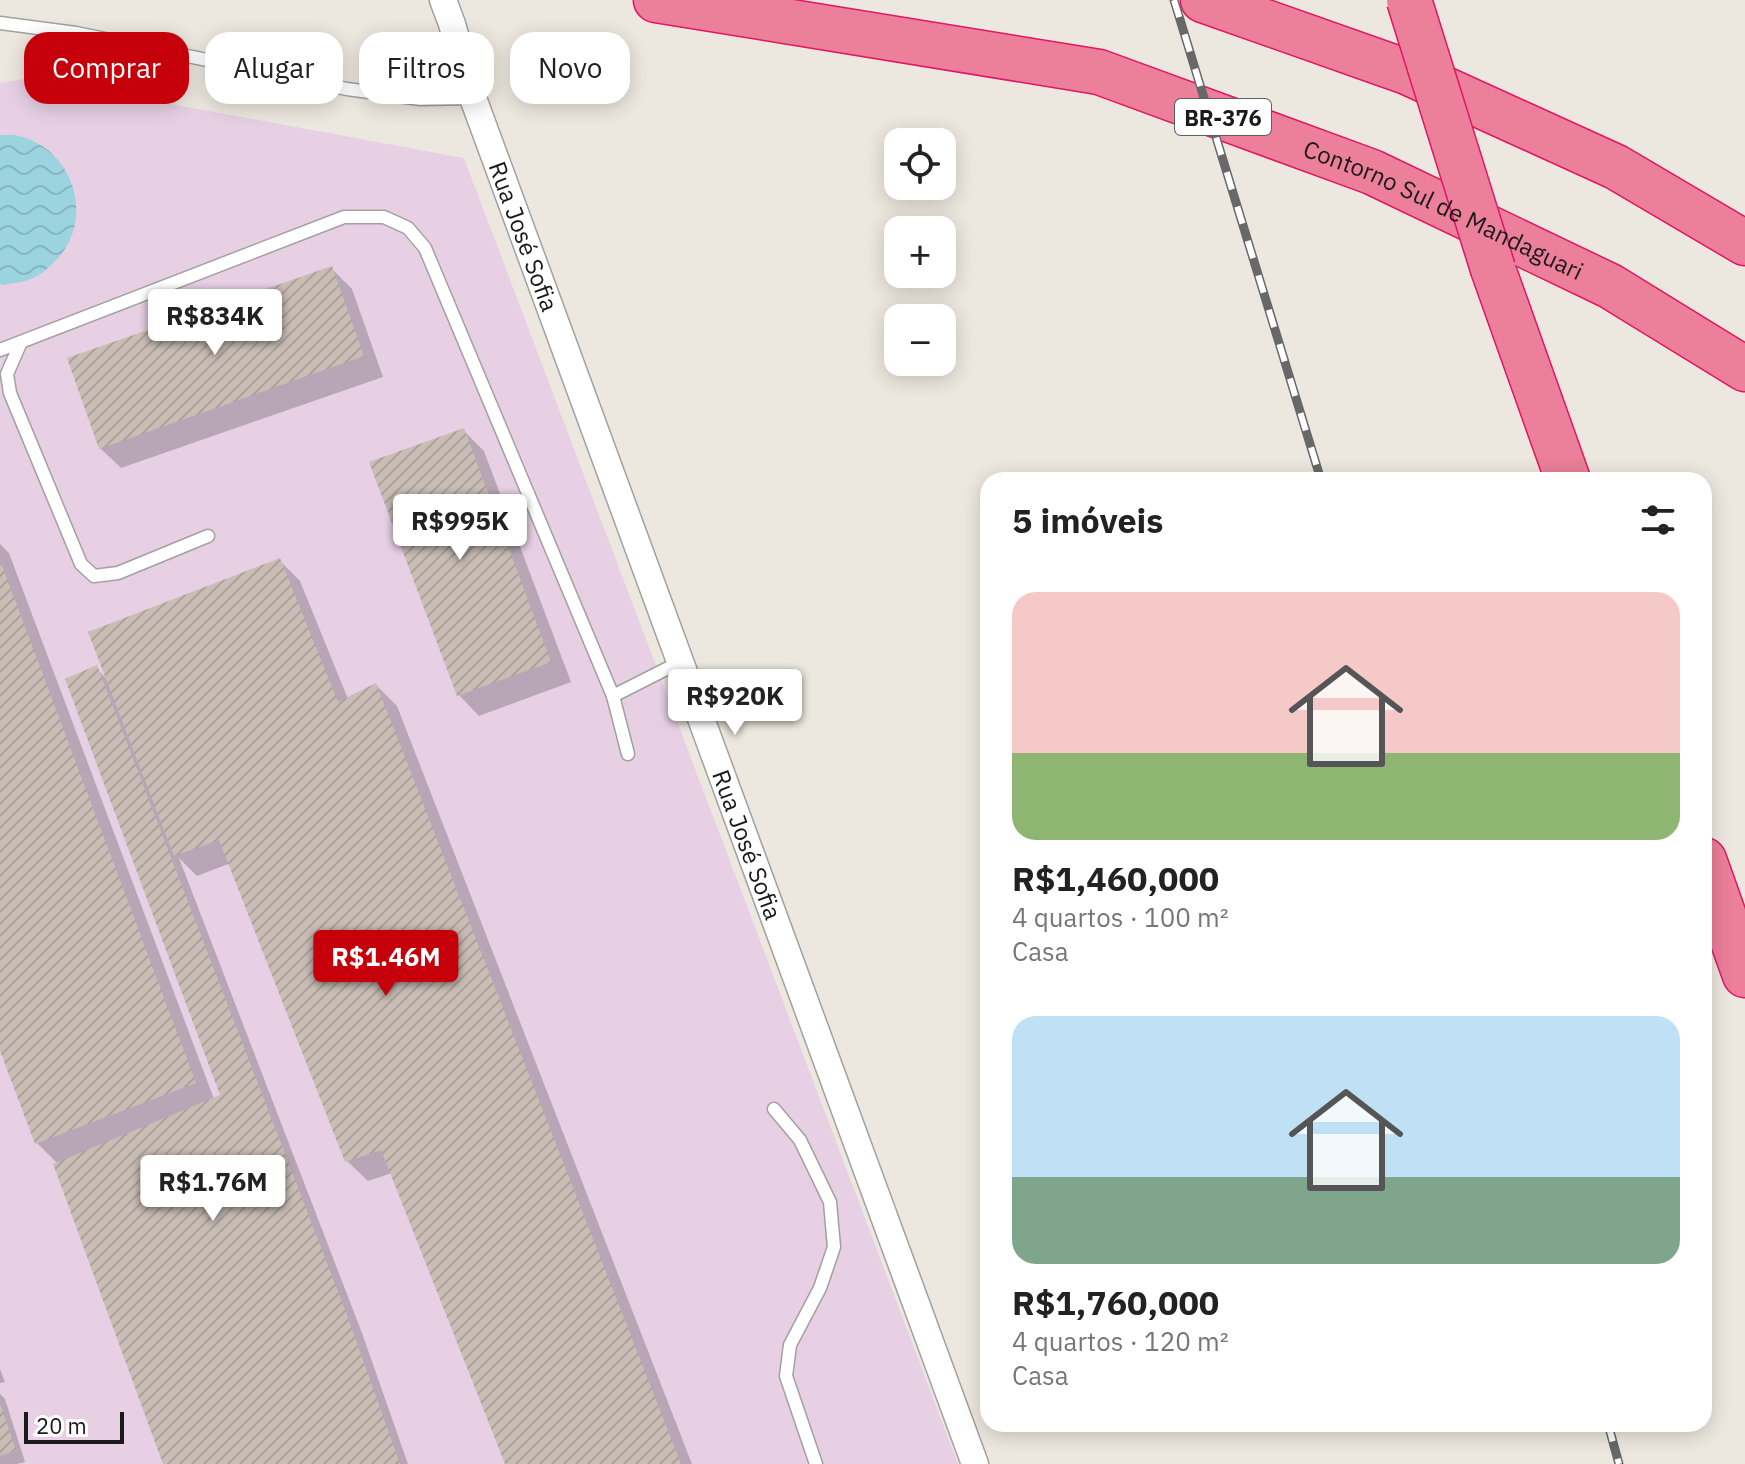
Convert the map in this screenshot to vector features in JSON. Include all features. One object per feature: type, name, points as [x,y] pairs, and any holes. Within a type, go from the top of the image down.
[{"type":"highway","name":"Contorno Sul de Mandaguari","points":[[656,0],[1099,72],[1372,172],[1610,286],[1745,369]]},
{"type":"highway","points":[[1203,0],[1407,72],[1616,167],[1745,243]]},
{"type":"highway","points":[[1409,0],[1493,269],[1565,472]]},
{"type":"highway","points":[[1712,882],[1745,975]]},
{"type":"street","name":"Rua José Sofia","points":[[447,12],[453,32]]},
{"type":"street","name":"Rua José Sofia","points":[[475,104],[975,1464]]},
{"type":"lane","points":[[0,23],[76,33],[359,91]]},
{"type":"lane","points":[[0,350],[344,217],[384,217],[408,228],[425,248],[613,696],[628,754]]},
{"type":"lane","points":[[21,342],[7,374],[10,393],[81,564],[94,576],[118,573],[208,536]]},
{"type":"lane","points":[[613,696],[680,662]]},
{"type":"lane","points":[[774,1109],[800,1140],[830,1202],[834,1247],[820,1288],[790,1345],[786,1376],[816,1464]]},
{"type":"shaded area","points":[[24,79],[24,104],[171,104],[464,158],[958,1464],[0,1464],[0,83]]},
{"type":"water","points":[[0,135],[19,136],[38,143],[53,155],[73,186],[76,205],[69,242],[58,258],[32,278],[4,285],[0,284]]},
{"type":"building","points":[[332,266],[364,356],[99,449],[67,358]]},
{"type":"building","points":[[464,428],[551,662],[457,696],[369,462]]},
{"type":"building","points":[[280,558],[338,702],[376,683],[681,1464],[505,1464],[381,1150],[345,1162],[219,840],[174,856],[88,632]]},
{"type":"building","points":[[0,560],[196,1083],[35,1144],[0,1051]]},
{"type":"building","points":[[97,665],[347,1315],[400,1464],[163,1464],[53,1164],[220,1095],[65,679]]},
{"type":"building","points":[[0,1403],[16,1451],[0,1456]]},
{"type":"railway","points":[[1174,0],[1319,472]]},
{"type":"railway","points":[[1610,1432],[1619,1464]]}]
